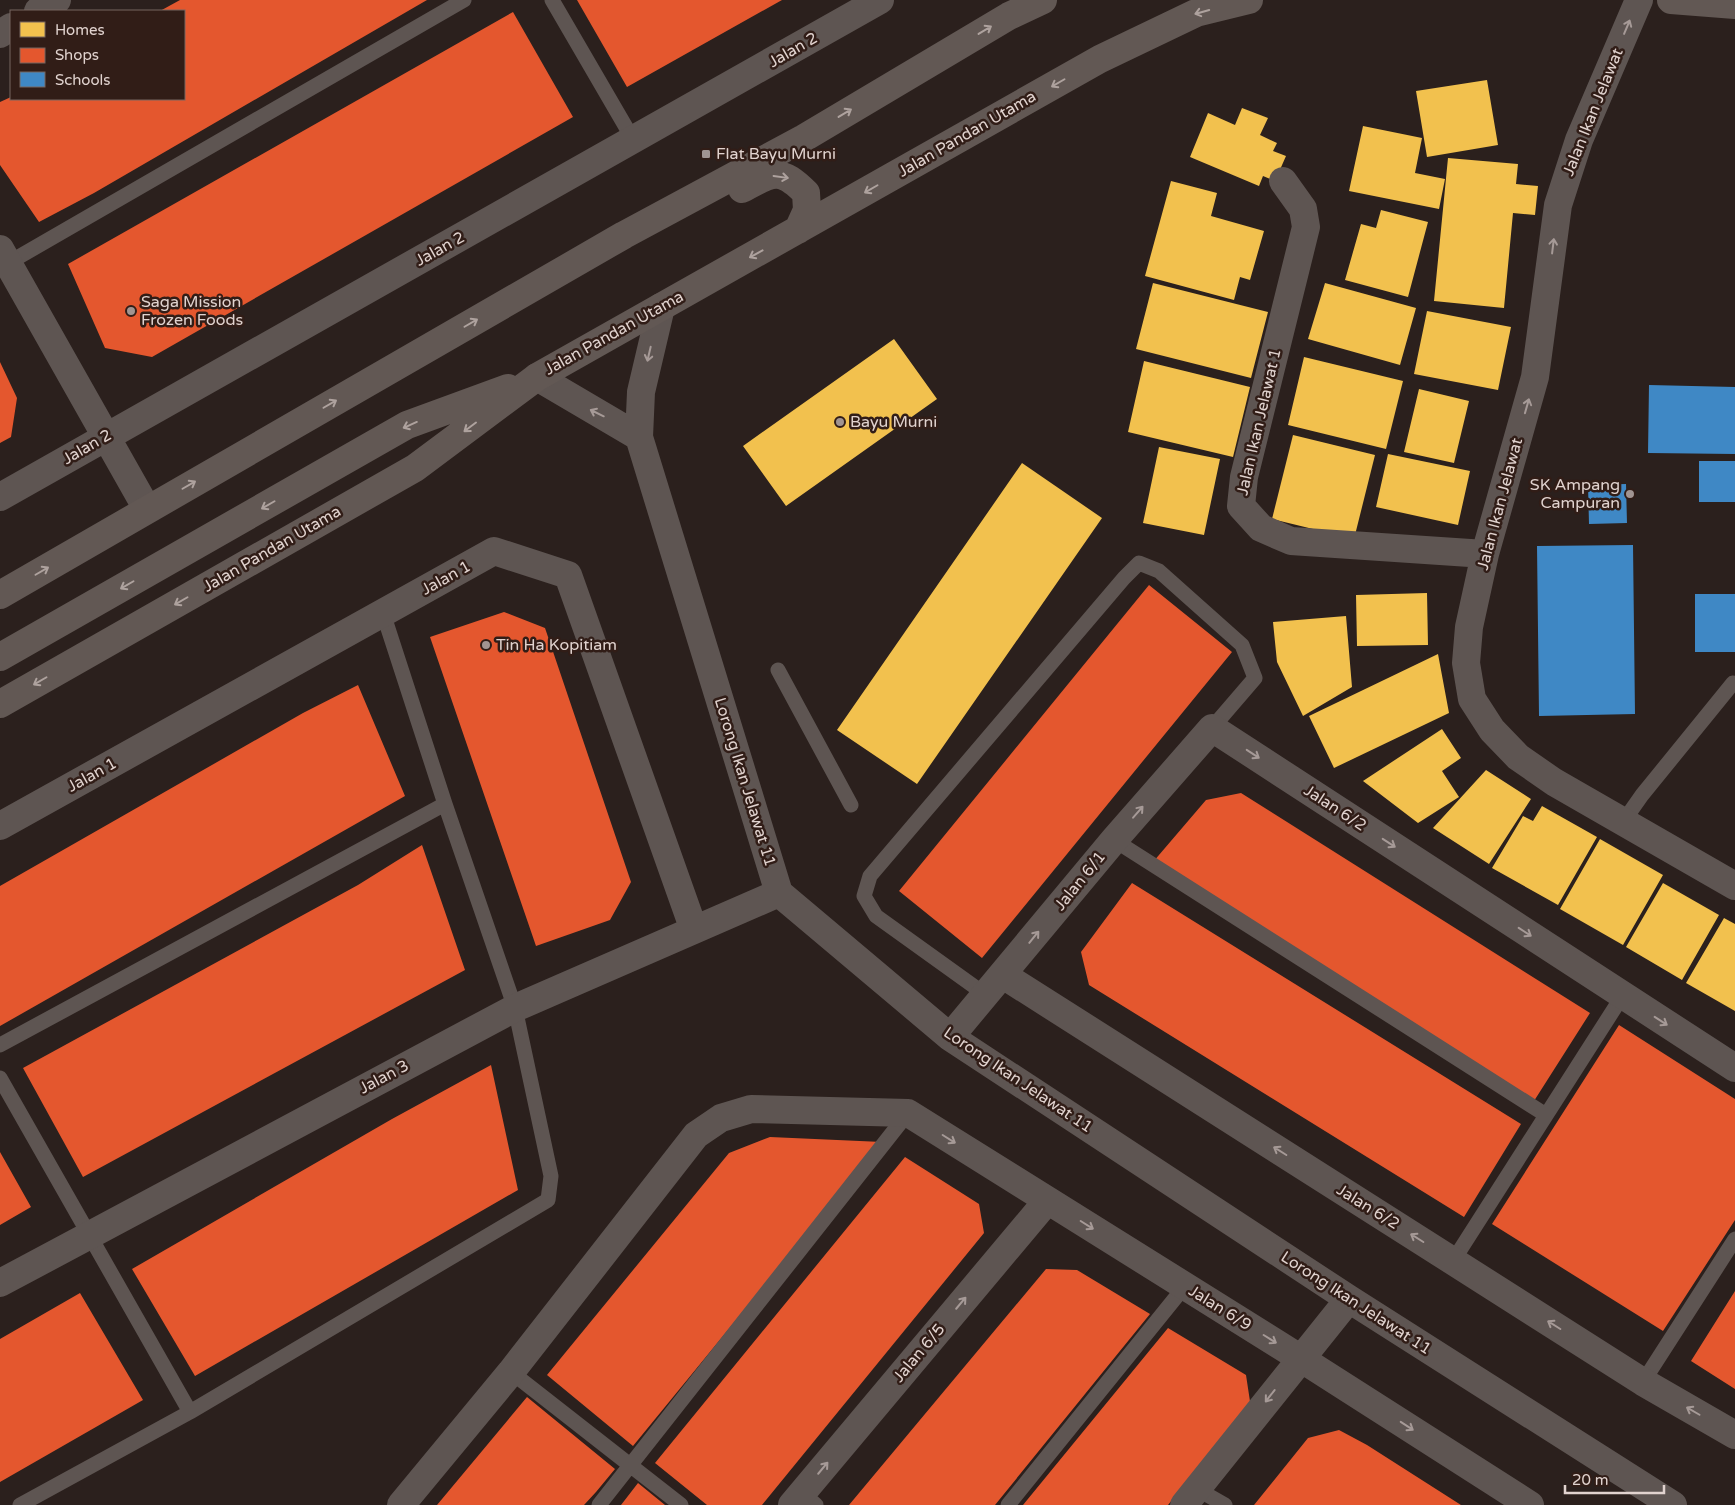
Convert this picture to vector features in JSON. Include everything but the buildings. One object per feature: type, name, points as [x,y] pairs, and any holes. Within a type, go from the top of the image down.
[{"type":"main road","points":[[0,595],[624,235],[804,138],[1009,16],[1044,0]]},
{"type":"main road","name":"Jalan Pandan Utama","points":[[0,704],[415,468],[537,377],[1100,59],[1196,13],[1249,0]]},
{"type":"main road","points":[[1671,0],[1735,5]]},
{"type":"main road","points":[[624,235],[666,230],[768,175],[791,178],[806,193],[807,210],[798,230]]},
{"type":"main road","points":[[0,657],[407,426],[537,377]]},
{"type":"street","points":[[40,10],[57,0]]},
{"type":"street","name":"Jalan 2","points":[[0,497],[634,141],[880,0]]},
{"type":"street","name":"Jalan Ikan Jelawat","points":[[1639,0],[1579,140],[1558,205],[1536,377],[1485,554],[1469,628],[1466,664],[1472,699],[1492,730],[1518,757],[1554,782],[1735,886]]},
{"type":"street","name":"Jalan Ikan Jelawat 1","points":[[1282,181],[1304,209],[1306,227],[1244,477],[1241,506],[1261,528],[1291,541],[1485,554]]},
{"type":"street","points":[[3,260],[147,509]]},
{"type":"street","name":"Lorong Ikan Jelawat 11","points":[[661,307],[641,392],[639,437],[779,893],[950,1037],[1349,1299],[1673,1505]]},
{"type":"street","points":[[537,377],[639,437]]},
{"type":"street","name":"Jalan 1","points":[[0,826],[494,551],[568,575],[694,930]]},
{"type":"street","name":"Jalan 6/1","points":[[950,1037],[1114,840],[1212,728]]},
{"type":"street","name":"Jalan 6/2","points":[[1212,728],[1735,1068]]},
{"type":"street","name":"Jalan 3","points":[[0,1283],[514,1008],[779,893]]},
{"type":"street","name":"Jalan 6/2","points":[[995,985],[1452,1261],[1643,1382],[1735,1435]]},
{"type":"street","points":[[402,1505],[511,1372],[696,1135],[721,1118],[751,1109],[908,1114]]},
{"type":"street","name":"Jalan 6/9","points":[[908,1114],[1300,1358],[1530,1505]]},
{"type":"street","name":"Jalan 6/5","points":[[803,1501],[1047,1200]]},
{"type":"street","points":[[1191,1497],[1300,1358],[1349,1299]]},
{"type":"lane","points":[[3,260],[464,0]]},
{"type":"lane","points":[[552,0],[634,141]]},
{"type":"lane","points":[[995,985],[876,916],[864,896],[870,876],[1124,578],[1139,563],[1159,571],[1242,645],[1255,678],[1212,728]]},
{"type":"lane","points":[[20,1505],[190,1412],[548,1200],[551,1176],[514,1008],[444,804],[382,613]]},
{"type":"lane","points":[[778,670],[851,805]]},
{"type":"lane","points":[[1623,822],[1642,795],[1733,683]]},
{"type":"lane","points":[[0,1045],[444,804]]},
{"type":"lane","points":[[1114,840],[1546,1115]]},
{"type":"lane","points":[[1452,1261],[1623,996]]},
{"type":"lane","points":[[0,1078],[190,1412]]},
{"type":"lane","points":[[598,1505],[908,1114]]},
{"type":"lane","points":[[1643,1382],[1735,1239]]},
{"type":"lane","points":[[1008,1505],[1185,1286]]},
{"type":"lane","points":[[511,1372],[681,1505]]},
{"type":"lane","points":[[1191,1497],[1225,1505]]},
{"type":"place","name":"Flat Bayu Murni","points":[[706,154]]},
{"type":"place","name":"Saga Mission Frozen Foods","points":[[131,311]]},
{"type":"place","name":"Bayu Murni","points":[[840,422]]},
{"type":"place","name":"SK Ampang Campuran","points":[[1630,494]]},
{"type":"place","name":"Tin Ha Kopitiam","points":[[486,645]]}]
